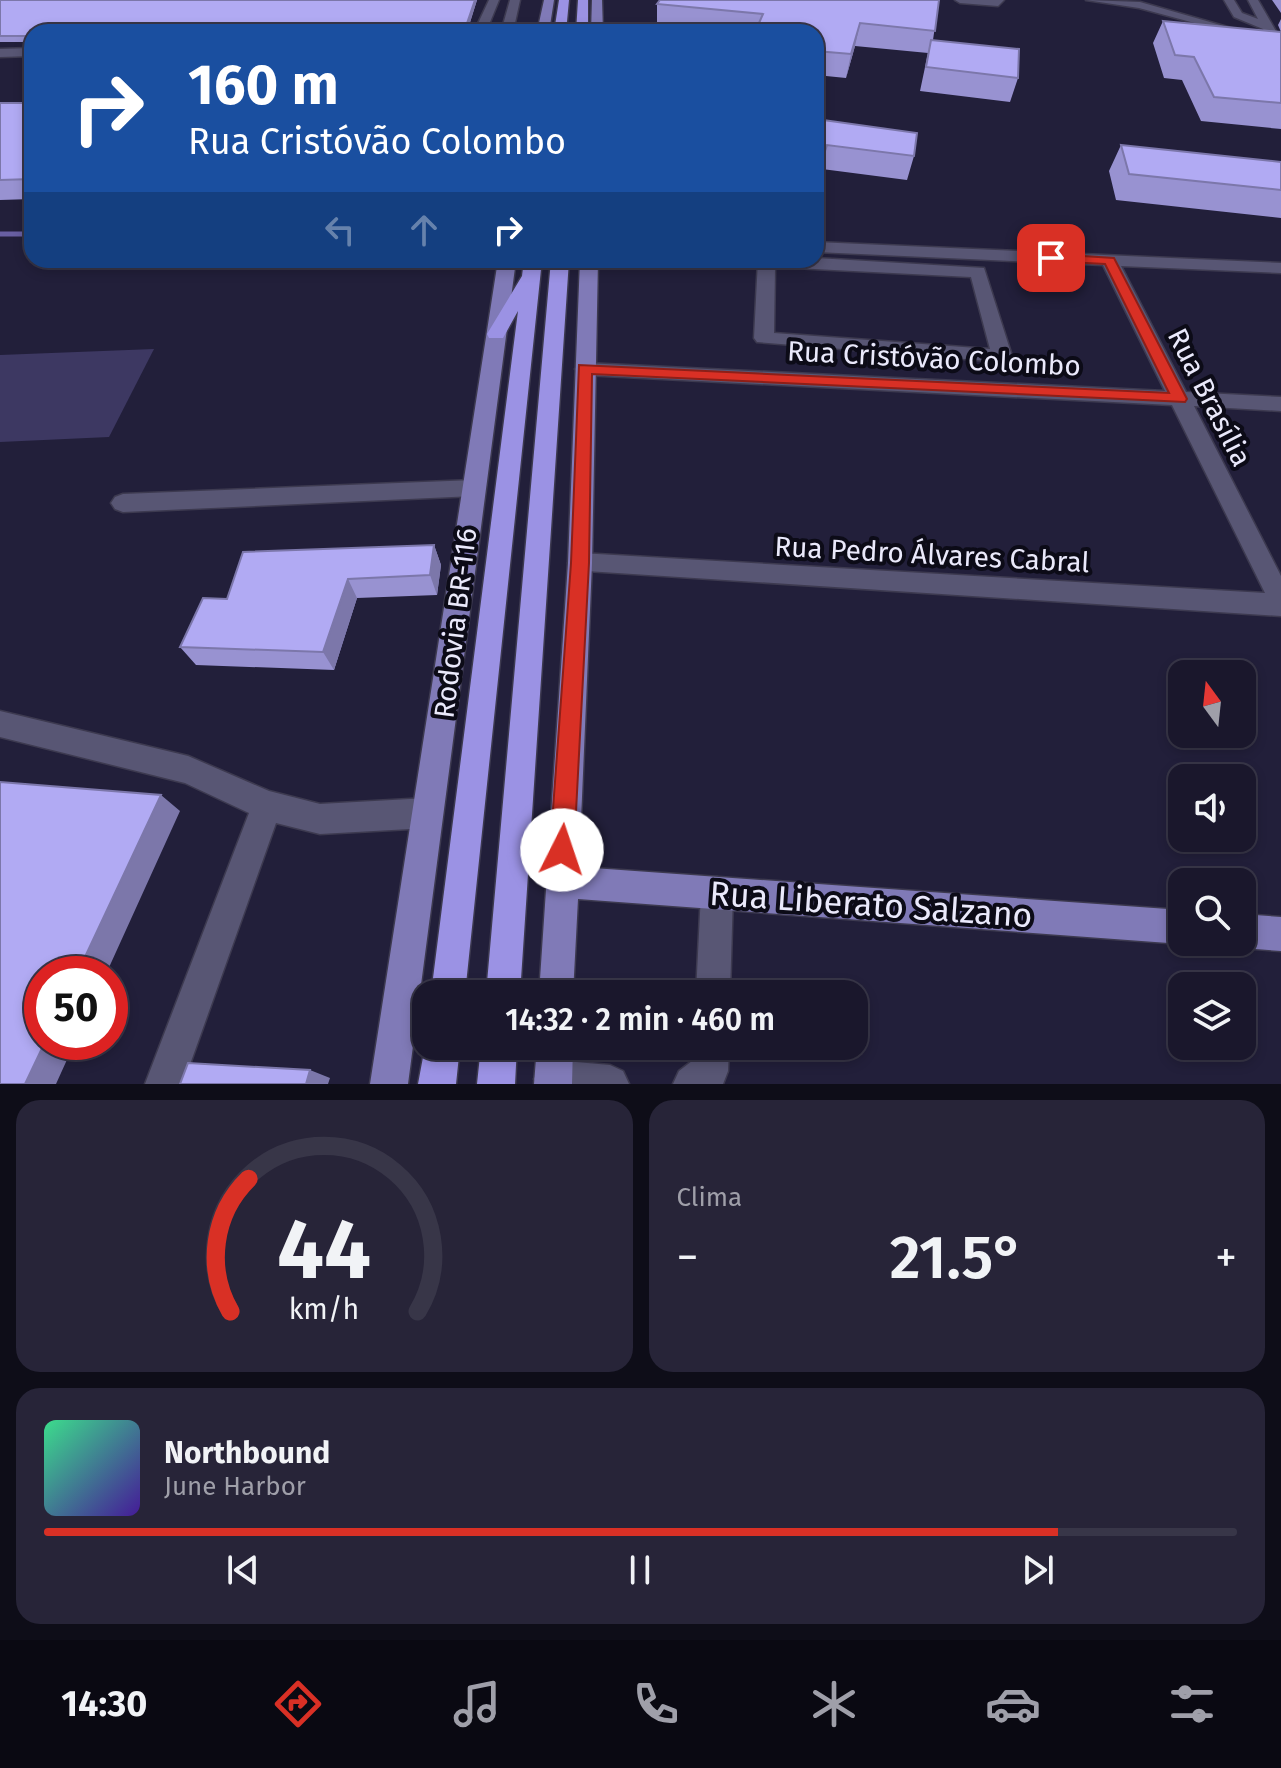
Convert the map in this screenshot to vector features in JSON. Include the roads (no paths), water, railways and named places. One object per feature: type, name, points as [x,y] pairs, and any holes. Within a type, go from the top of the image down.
[{"type":"highway","points":[[561,24],[564,0]]},
{"type":"highway","points":[[582,24],[583,0]]},
{"type":"highway","name":"Rodovia BR-116","points":[[449,980],[524,268]]},
{"type":"highway","points":[[504,980],[559,268]]},
{"type":"highway","points":[[437,1084],[440,1060]]},
{"type":"highway","points":[[496,1084],[498,1060]]},
{"type":"main road","points":[[544,24],[549,0]]},
{"type":"main road","points":[[597,0],[597,24]]},
{"type":"main road","points":[[389,1084],[496,334],[522,268]]},
{"type":"main road","points":[[556,980],[580,563],[589,268]]},
{"type":"main road","name":"Rua Liberato Salzano","points":[[560,882],[1168,926]]},
{"type":"main road","points":[[1256,932],[1281,934]]},
{"type":"street","points":[[484,24],[494,0]]},
{"type":"street","points":[[509,24],[515,0]]},
{"type":"street","points":[[960,0],[998,3],[999,0]]},
{"type":"street","points":[[1091,0],[1139,2],[1273,40]]},
{"type":"street","points":[[1229,0],[1238,15],[1266,26]]},
{"type":"street","points":[[1253,0],[1281,51]]},
{"type":"street","points":[[0,53],[24,52]]},
{"type":"street","points":[[824,247],[1281,268]]},
{"type":"street","name":"Rua Brasília","points":[[1110,261],[1281,603]]},
{"type":"street","points":[[767,268],[764,338],[1002,356],[978,272],[824,263]]},
{"type":"street","name":"Rua Cristóvão Colombo","points":[[585,369],[1281,404]]},
{"type":"street","points":[[123,503],[474,488]]},
{"type":"street","name":"Rua Pedro Álvares Cabral","points":[[580,563],[1281,603]]},
{"type":"street","points":[[0,724],[188,770],[267,806],[320,819],[428,813]]},
{"type":"street","points":[[164,1084],[267,806]]},
{"type":"street","points":[[714,980],[717,893]]},
{"type":"street","points":[[692,1084],[710,1071],[710,1060]]},
{"type":"street","points":[[554,1070],[610,1084]]},
{"type":"waterway","points":[[0,234],[24,234]]}]
